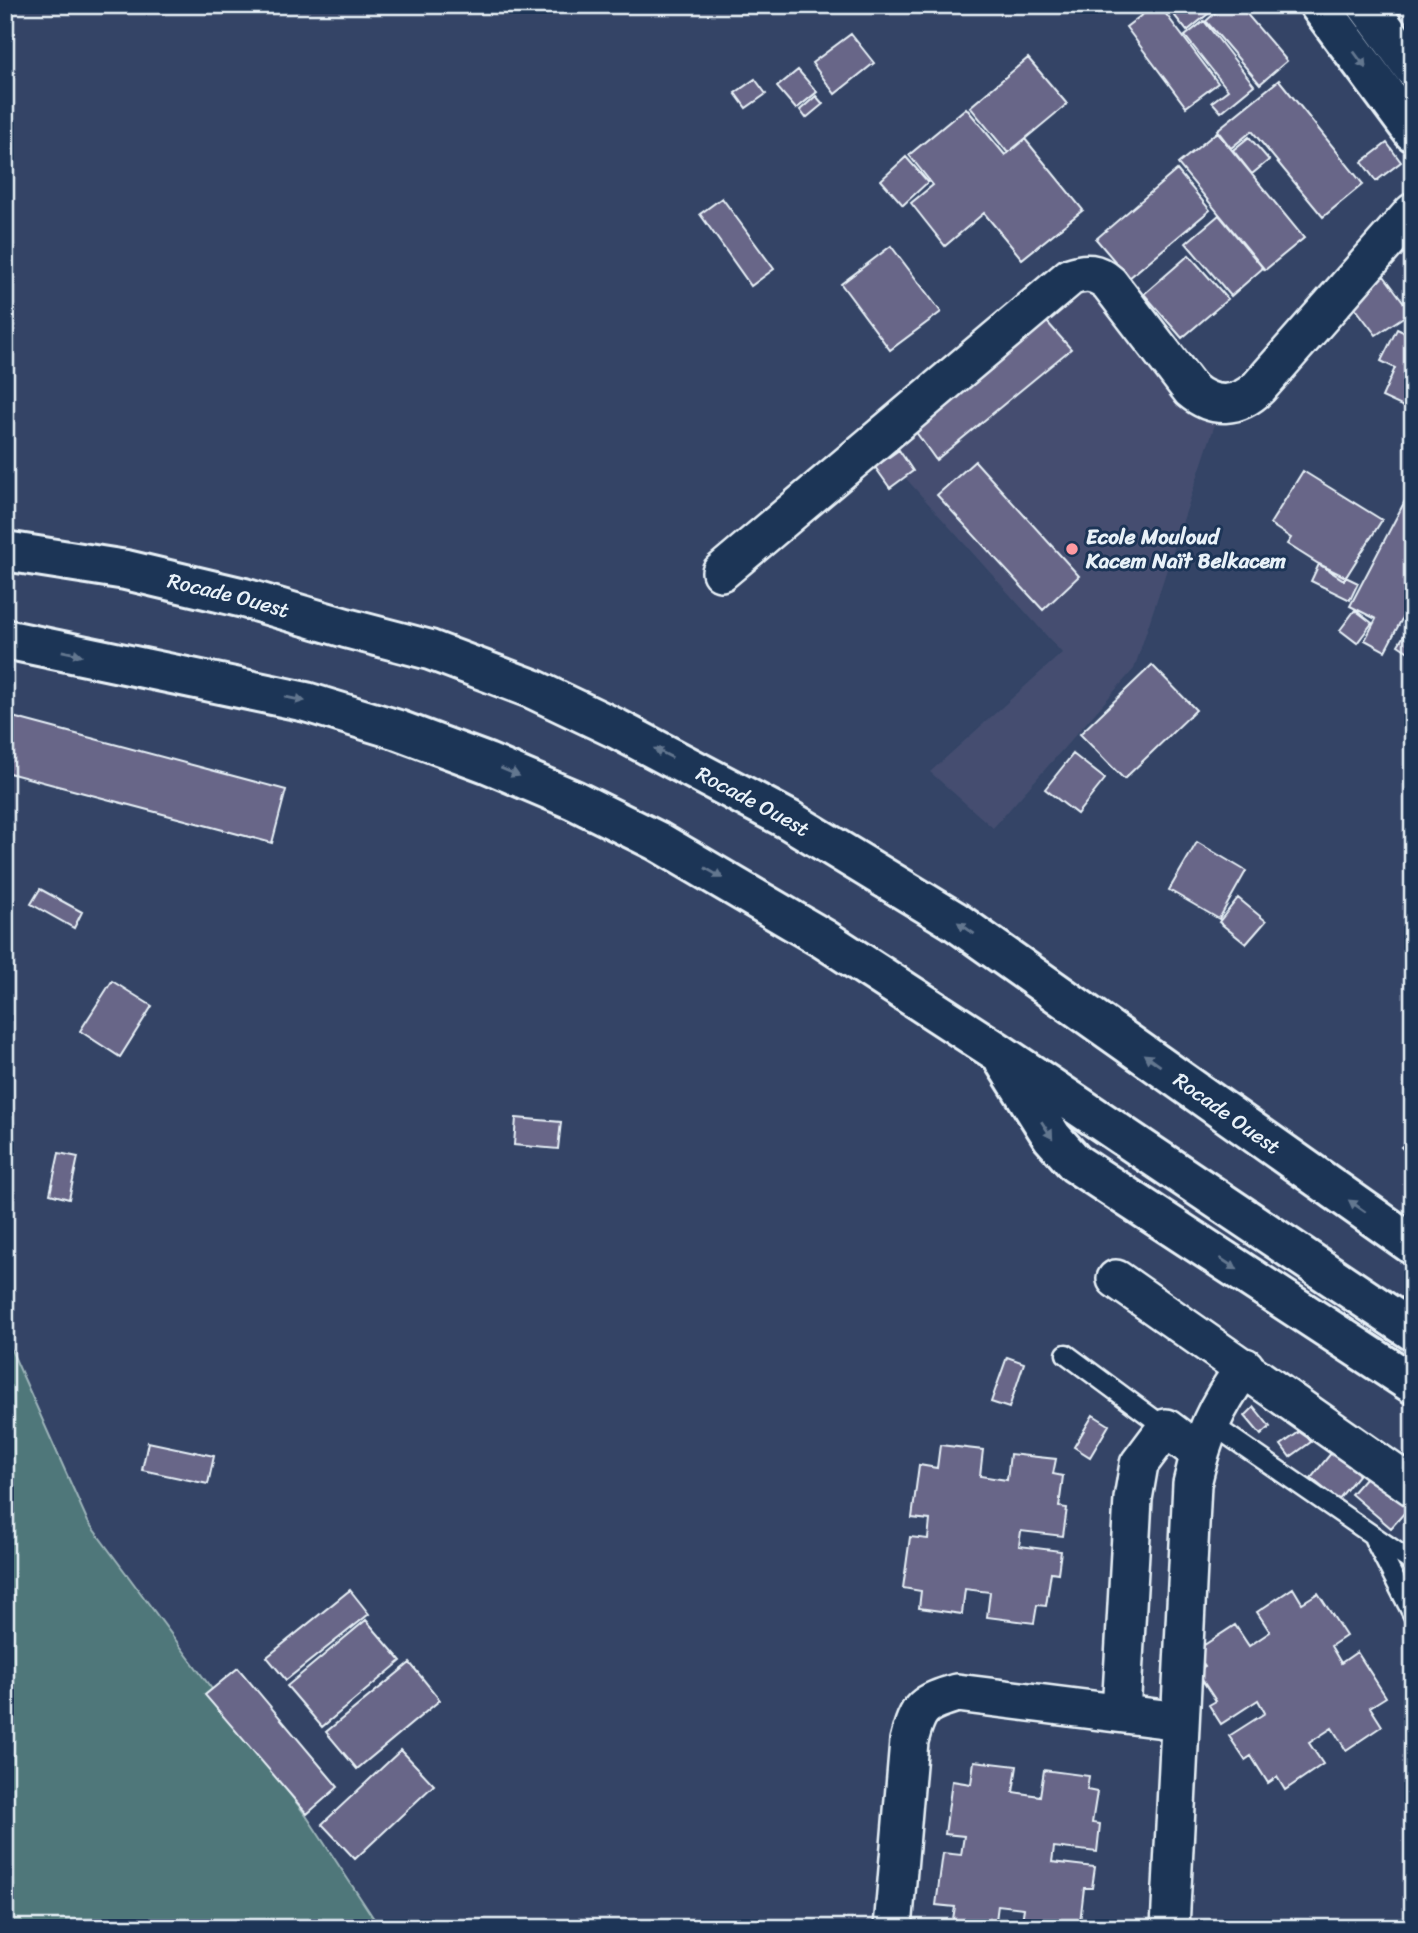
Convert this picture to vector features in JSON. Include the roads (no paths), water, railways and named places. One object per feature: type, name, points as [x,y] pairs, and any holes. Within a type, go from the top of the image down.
[{"type":"main road","points":[[1319,5],[1413,132]]},
{"type":"main road","points":[[1367,5],[1413,68]]},
{"type":"main road","name":"Rocade Ouest","points":[[5,551],[139,573],[244,597],[430,650],[533,689],[617,729],[789,820],[955,921],[1413,1245]]},
{"type":"main road","points":[[5,639],[306,702],[398,730],[487,763],[574,800],[657,841],[824,939],[998,1052],[1413,1331]]},
{"type":"main road","points":[[998,1052],[1052,1137],[1074,1163],[1413,1384]]},
{"type":"street","points":[[721,572],[1070,277],[1090,273],[1109,283],[1191,390],[1212,403],[1225,405],[1238,402],[1259,387],[1413,212]]},
{"type":"street","points":[[1115,1279],[1245,1367],[1413,1487]]},
{"type":"street","points":[[1170,1928],[1192,1484],[1204,1438],[1224,1395],[1245,1367]]},
{"type":"street","points":[[1121,1713],[1133,1499],[1139,1464],[1166,1428],[1204,1438]]},
{"type":"street","points":[[893,1928],[909,1741],[915,1716],[932,1700],[957,1693],[1180,1721]]},
{"type":"lane","points":[[1066,1354],[1166,1428]]},
{"type":"lane","points":[[1204,1438],[1372,1535],[1413,1563]]},
{"type":"lane","points":[[1372,1535],[1413,1615]]},
{"type":"place","name":"Ecole Mouloud Kacem Naït Belkacem","points":[[1072,549]]}]
